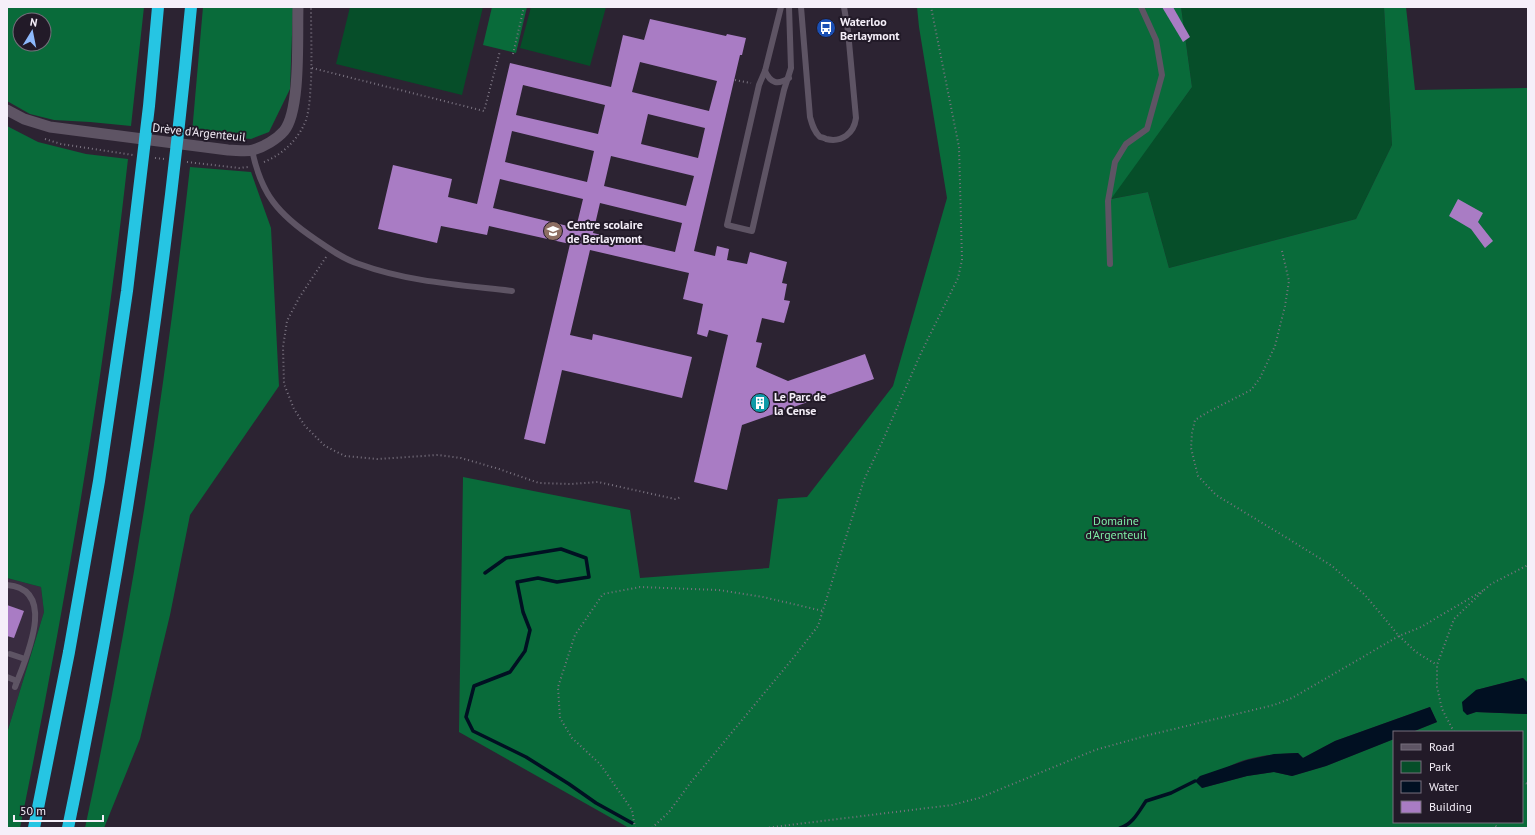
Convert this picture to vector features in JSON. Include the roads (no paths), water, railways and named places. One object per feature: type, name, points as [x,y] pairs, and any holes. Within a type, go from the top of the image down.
[{"type":"highway","points":[[34,828],[69,652],[102,458],[127,291],[149,106],[158,7]]},
{"type":"highway","points":[[68,828],[102,657],[131,487],[158,296],[181,109],[191,7]]},
{"type":"street","name":"Drève d'Argenteuil","points":[[7,110],[24,119],[50,127],[228,150],[252,150],[269,143],[285,130],[292,112],[296,92],[298,7]]},
{"type":"lane","points":[[781,7],[765,71],[759,85],[727,224],[752,230],[784,90],[789,78],[792,57],[788,7]]},
{"type":"lane","points":[[801,7],[810,117],[814,129],[821,137],[832,140],[841,139],[848,135],[853,129],[856,118],[848,30],[844,7]]},
{"type":"lane","points":[[1110,264],[1108,201],[1115,162],[1126,144],[1147,129],[1162,75],[1156,40],[1141,7]]},
{"type":"lane","points":[[765,71],[768,79],[774,82],[782,82],[789,78]]},
{"type":"lane","points":[[252,150],[255,166],[266,194],[284,216],[331,250],[358,264],[397,275],[431,282],[512,291]]},
{"type":"lane","points":[[7,585],[14,586],[25,591],[33,602],[36,618],[34,630],[16,684],[7,677]]},
{"type":"lane","points":[[10,654],[25,659]]},
{"type":"water","points":[[1523,678],[1528,683],[1528,716],[1527,714],[1476,712],[1467,715],[1463,711],[1462,702],[1476,690]]},
{"type":"water","points":[[1430,707],[1437,722],[1414,731],[1393,731],[1393,739],[1326,766],[1292,776],[1274,772],[1247,776],[1202,788],[1195,781],[1200,776],[1247,760],[1274,754],[1298,753],[1303,758],[1335,741]]},
{"type":"waterway","points":[[485,573],[506,558],[561,549],[586,558],[589,577],[557,582],[538,578],[517,582],[523,612],[530,630],[525,651],[510,672],[474,686],[466,717],[473,731],[526,757],[596,803],[632,823]]},
{"type":"waterway","points":[[1120,828],[1129,824],[1146,801],[1171,793],[1195,781]]},
{"type":"place","name":"Waterloo Berlaymont","points":[[826,28]]},
{"type":"place","name":"Centre scolaire de Berlaymont","points":[[553,231]]},
{"type":"place","name":"Le Parc de la Cense","points":[[760,403]]},
{"type":"park label","name":"Domaine d'Argenteuil","points":[[1116,527]]}]
